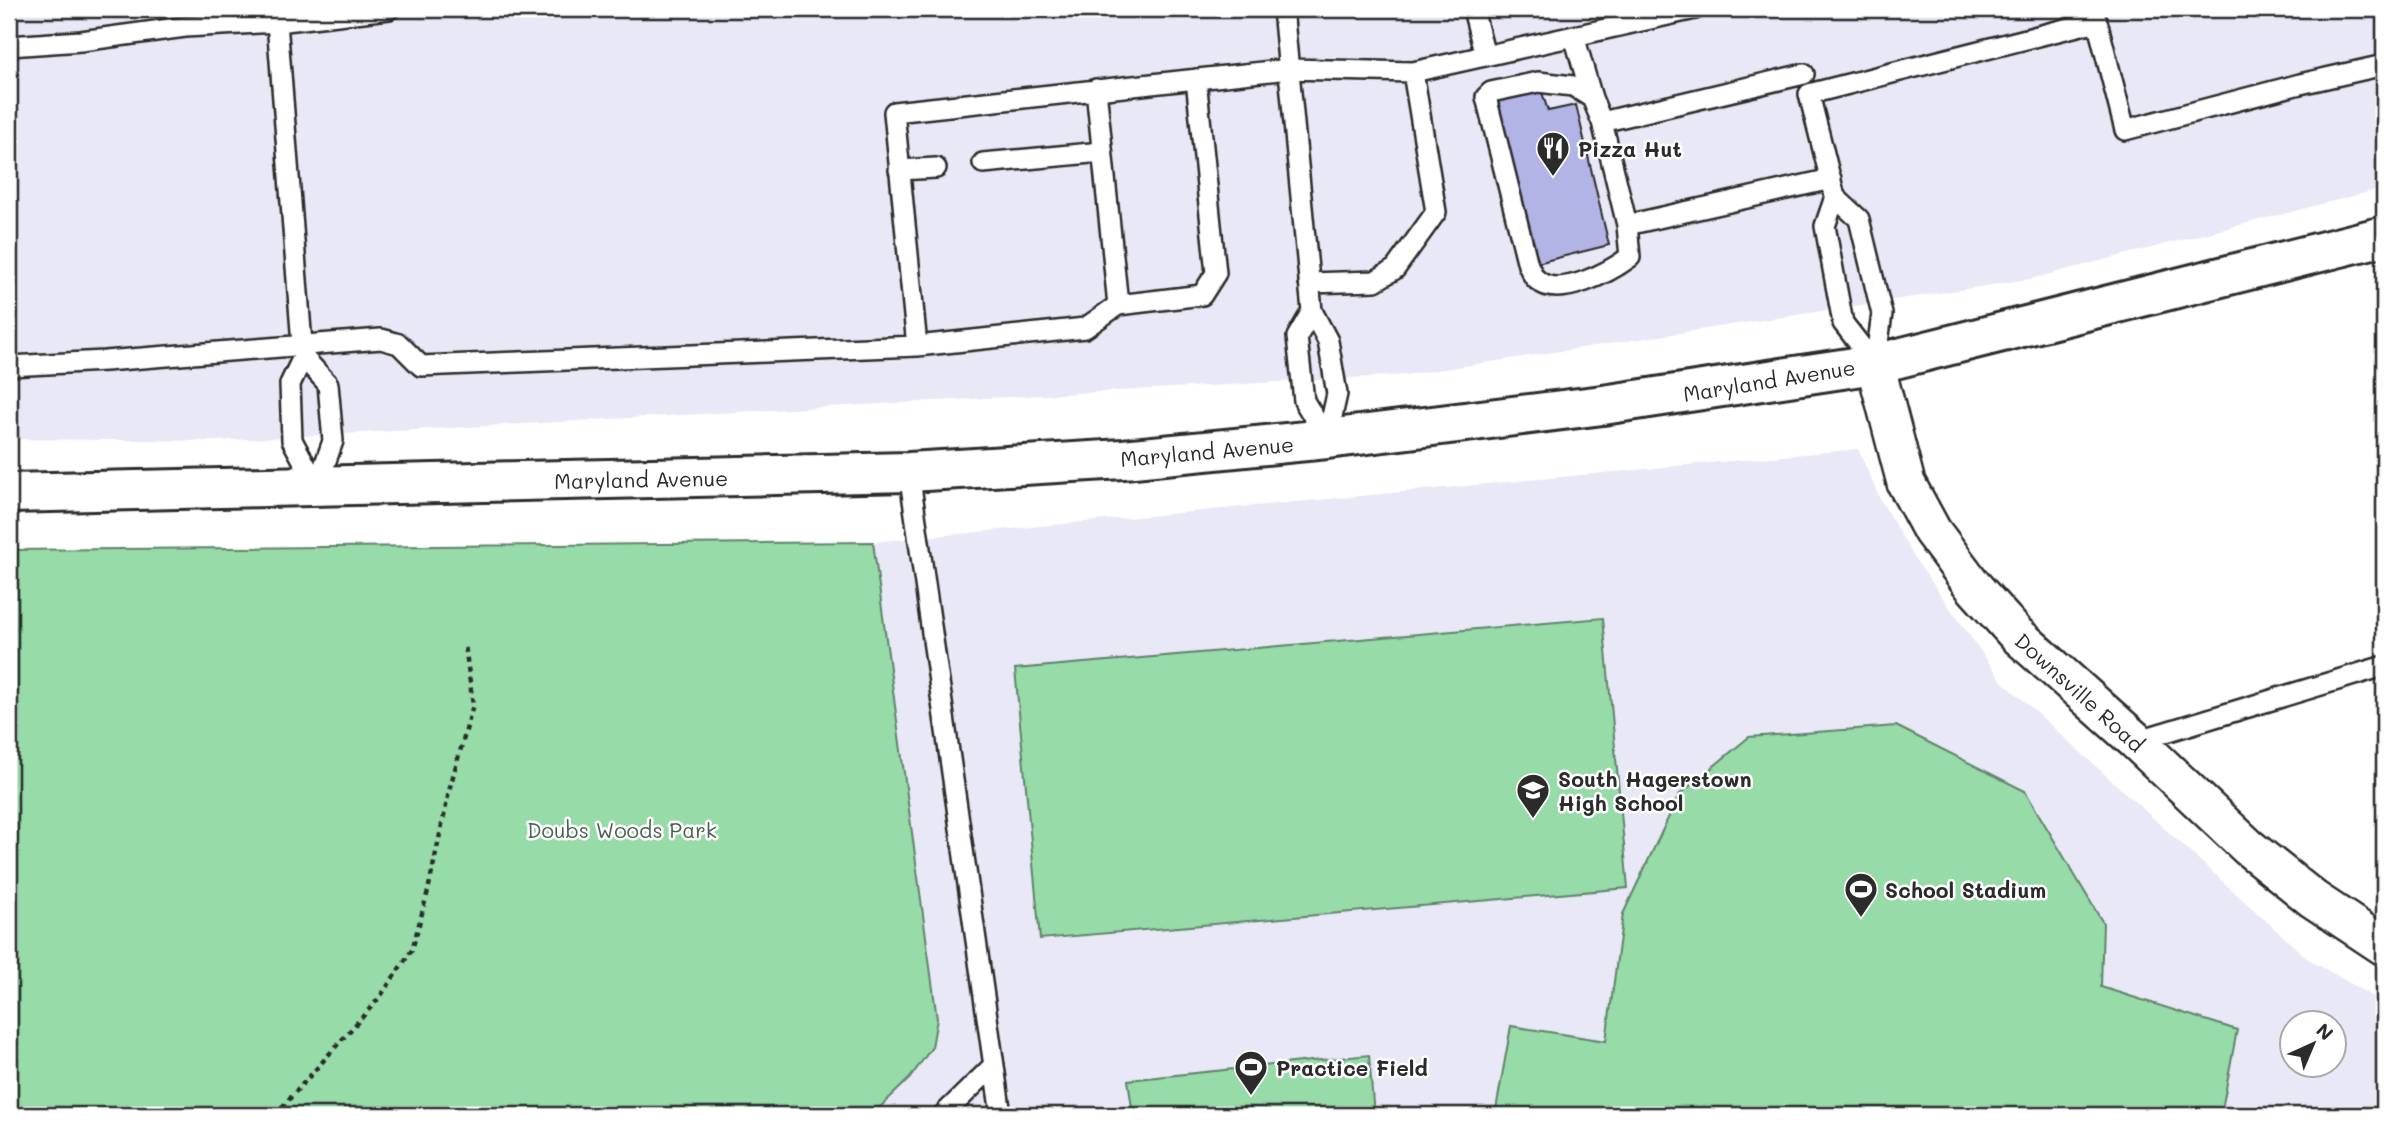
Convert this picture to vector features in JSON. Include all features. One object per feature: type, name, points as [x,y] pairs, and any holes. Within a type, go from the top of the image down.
[{"type":"main road","name":"Maryland Avenue","points":[[9,493],[909,472],[1123,459],[1327,439],[1603,405],[1875,363],[2384,236]]},
{"type":"street","name":"Downsville Road","points":[[1875,363],[1906,483],[1932,531],[1973,586],[2016,634],[2136,741],[2248,847],[2313,899],[2384,946]]},
{"type":"lane","points":[[9,46],[389,9]]},
{"type":"lane","points":[[1283,9],[1312,311],[1328,341],[1337,394],[1327,439]]},
{"type":"lane","points":[[1473,9],[1485,56]]},
{"type":"lane","points":[[917,346],[894,112],[1289,69],[1413,72],[1695,9]]},
{"type":"lane","points":[[1875,363],[1843,323],[1825,226],[1833,188],[1809,94],[2097,21],[2125,130],[2384,65]]},
{"type":"lane","points":[[277,22],[302,350],[290,384],[292,440],[317,486]]},
{"type":"lane","points":[[1574,36],[1602,122],[1628,225],[1630,257],[1611,271],[1578,284],[1553,286],[1537,280],[1528,265],[1486,97],[1492,92],[1538,82],[1573,86],[1592,98]]},
{"type":"lane","points":[[1309,283],[1375,281],[1395,270],[1436,212],[1413,72]]},
{"type":"lane","points":[[1602,122],[1804,74]]},
{"type":"lane","points":[[9,366],[302,350],[381,338],[399,344],[421,366],[917,346],[1084,328],[1118,305],[1202,295],[1216,273],[1196,79]]},
{"type":"lane","points":[[1096,89],[1118,305]]},
{"type":"lane","points":[[982,163],[1102,152]]},
{"type":"lane","points":[[900,170],[936,168]]},
{"type":"lane","points":[[1628,225],[1833,188]]},
{"type":"lane","points":[[1833,188],[1860,219],[1882,314],[1875,363]]},
{"type":"lane","points":[[1312,311],[1297,337],[1304,401],[1327,439]]},
{"type":"lane","points":[[302,350],[328,384],[333,441],[317,486]]},
{"type":"lane","points":[[909,472],[1001,1115]]},
{"type":"lane","points":[[2136,741],[2384,667]]},
{"type":"lane","points":[[943,1115],[994,1065]]},
{"type":"path","points":[[275,1115],[380,997],[412,950],[428,891],[450,787],[473,705],[465,645]]},
{"type":"shaded area","points":[[9,9],[2384,9],[2384,188],[2030,279],[1405,375],[214,441],[9,439]]},
{"type":"shaded area","name":"South Hagerstown High School","points":[[1858,449],[1880,499],[1915,559],[2002,681],[2308,959],[2384,1003],[2384,1115],[872,1115],[910,1078],[937,1019],[873,542]]},
{"type":"green space","name":"Doubs Woods Park","points":[[873,542],[937,1019],[932,1047],[910,1078],[872,1115],[9,1115],[9,550]]},
{"type":"green space","points":[[1603,618],[1628,888],[1040,939],[1015,669]]},
{"type":"green space","name":"School Stadium","points":[[1896,726],[2025,791],[2103,923],[2101,987],[2237,1030],[2221,1115],[1495,1115],[1511,1026],[1606,1041],[1623,914],[1679,795],[1749,737]]},
{"type":"green space","name":"Practice Field","points":[[1369,1055],[1374,1115],[1133,1115],[1128,1080]]},
{"type":"building","name":"Pizza Hut","points":[[1541,89],[1548,111],[1576,105],[1609,245],[1533,264],[1492,98]]},
{"type":"place","name":"Pizza Hut","points":[[1553,178]]},
{"type":"place","name":"South Hagerstown High School","points":[[1533,820]]},
{"type":"place","name":"School Stadium","points":[[1861,919]]},
{"type":"place","name":"Practice Field","points":[[1251,1097]]}]
